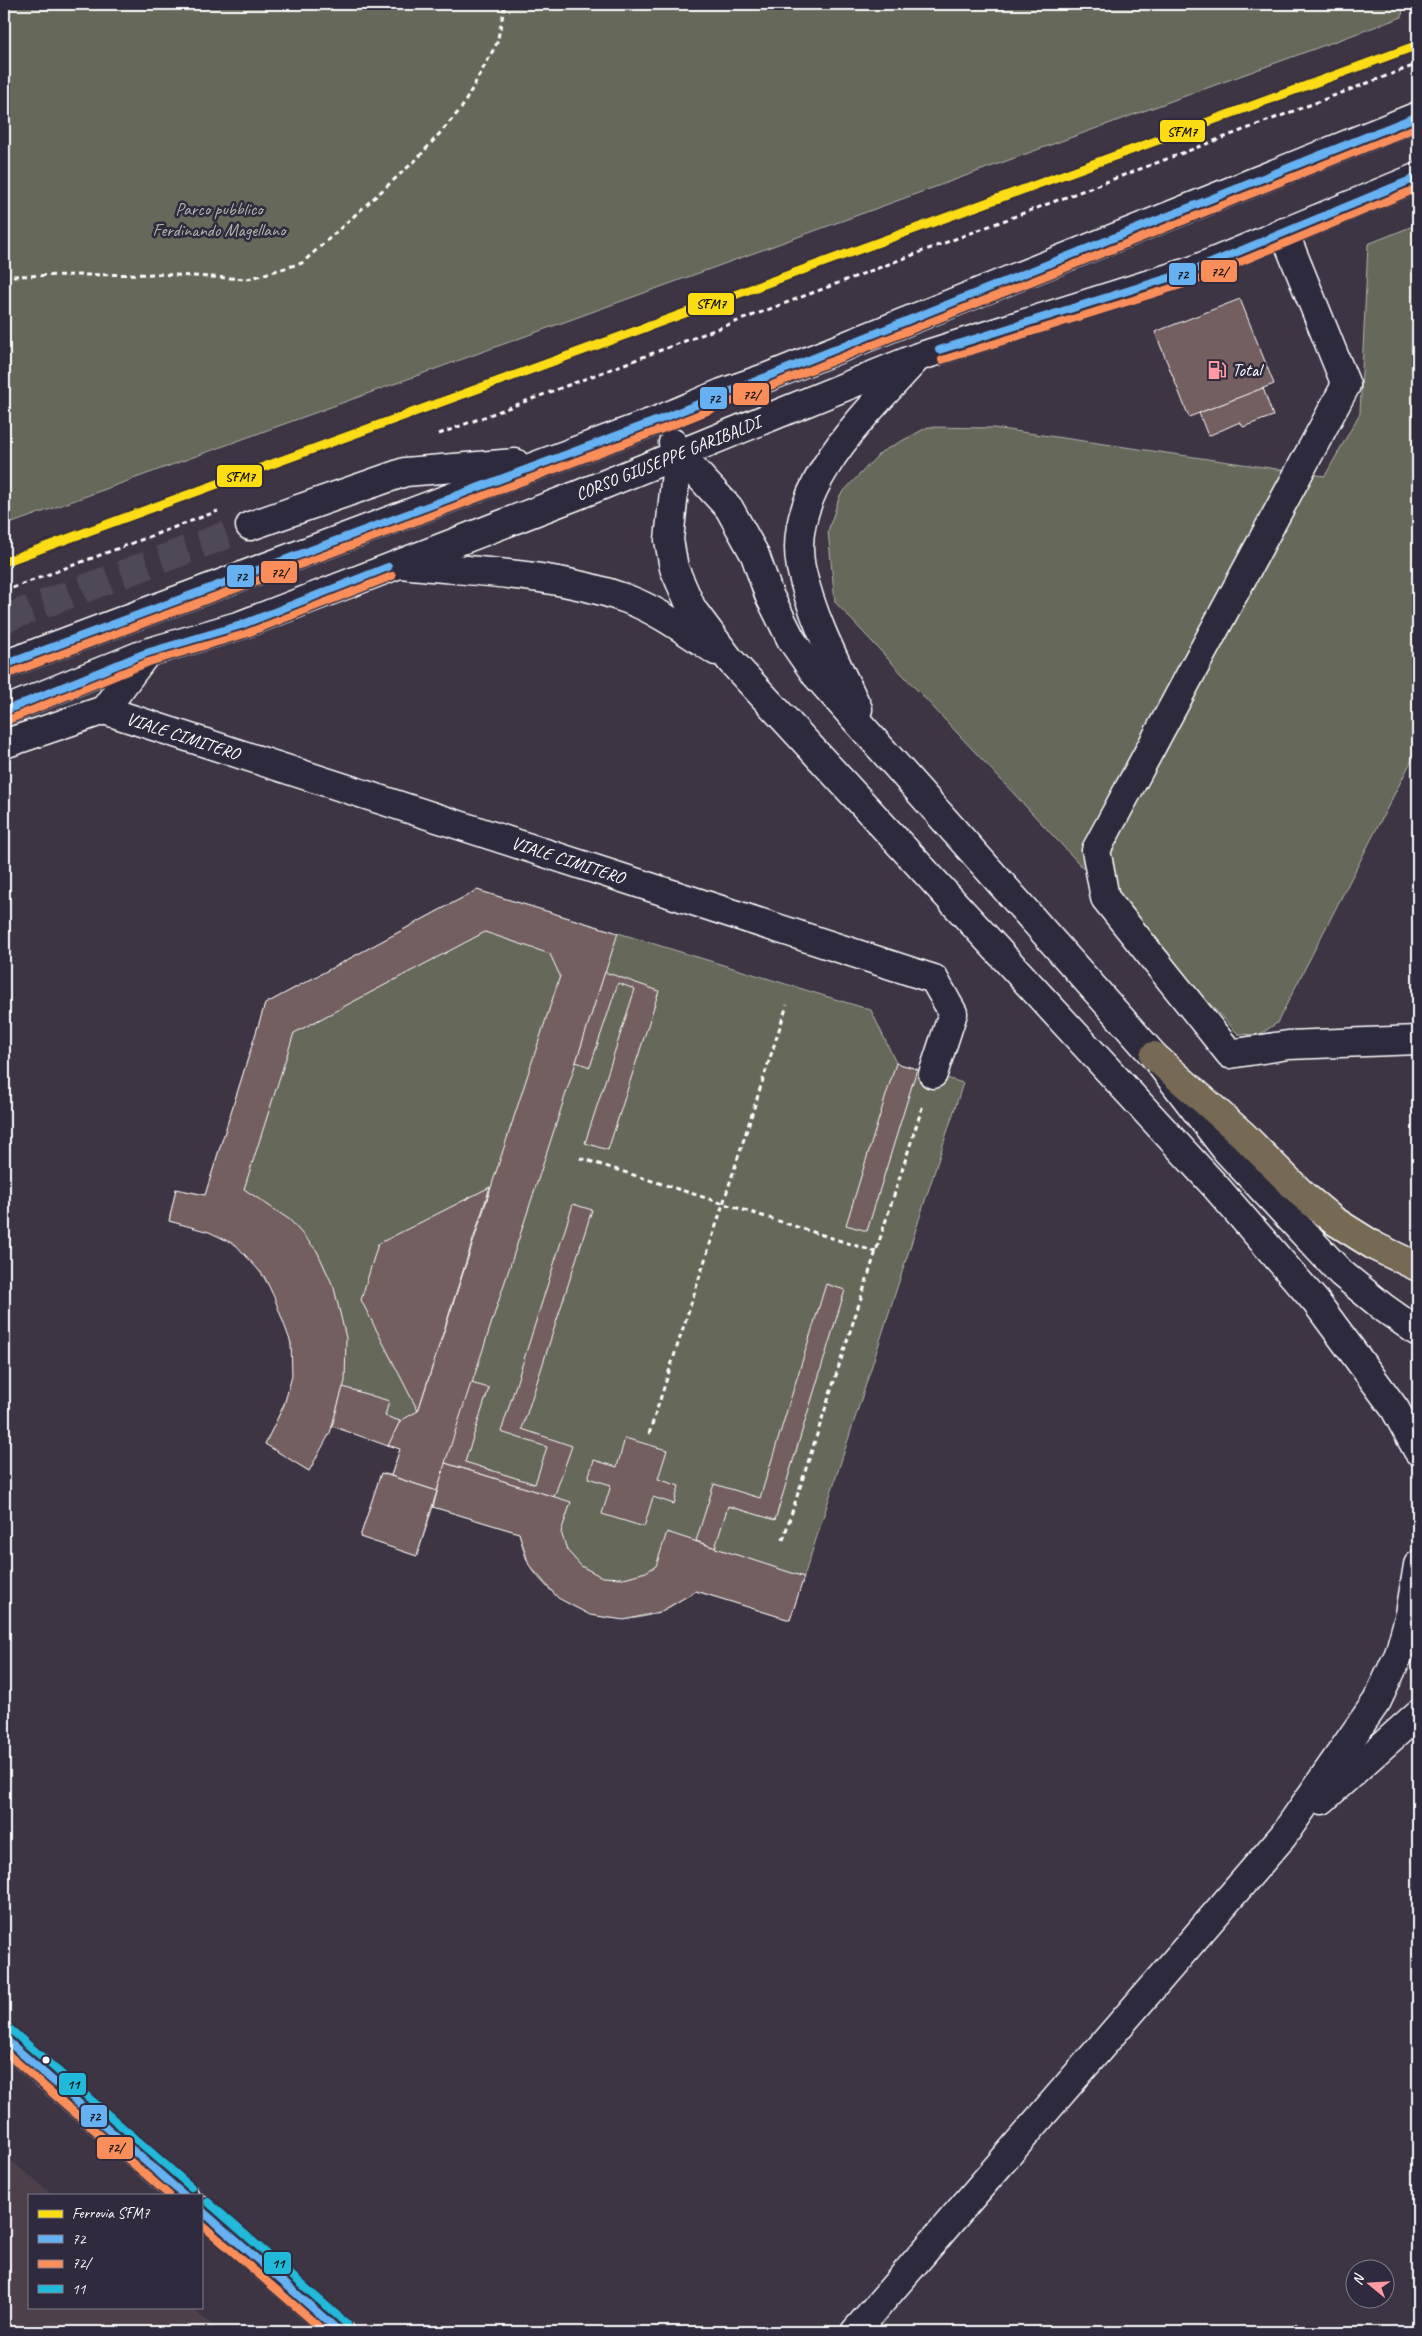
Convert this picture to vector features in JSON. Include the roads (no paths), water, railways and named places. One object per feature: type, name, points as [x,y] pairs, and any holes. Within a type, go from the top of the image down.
[{"type":"highway","points":[[1154,1056],[1242,1134],[1303,1195],[1333,1220],[1376,1246],[1418,1267]]},
{"type":"street","points":[[4,665],[549,460],[661,420],[722,393],[859,341],[1418,116]]},
{"type":"street","name":"CORSO GIUSEPPE GARIBALDI","points":[[4,711],[146,653],[241,625],[578,494],[918,357],[1194,270],[1418,177]]},
{"type":"street","points":[[1284,232],[1346,385],[1096,850],[1105,898],[1230,1054],[1288,1045],[1418,1040]]},
{"type":"street","points":[[871,738],[814,614],[801,566],[801,529],[809,500],[823,470],[848,435],[918,357]]},
{"type":"street","points":[[661,420],[678,453],[729,508],[755,555],[770,594],[791,639],[816,675],[1154,1056],[1227,1151],[1341,1273],[1384,1308],[1418,1332]]},
{"type":"street","points":[[678,453],[669,540],[674,568],[692,609],[730,660],[1209,1180],[1316,1302],[1395,1409],[1418,1451]]},
{"type":"street","points":[[250,526],[405,472],[549,460]]},
{"type":"street","points":[[397,564],[587,586],[628,600],[666,619],[730,660]]},
{"type":"street","points":[[4,744],[104,710],[146,653]]},
{"type":"street","name":"VIALE CIMITERO","points":[[104,710],[934,979],[953,1013],[933,1074]]},
{"type":"street","points":[[855,2332],[1283,1836],[1377,1701],[1399,1654],[1410,1614],[1418,1565]]},
{"type":"street","points":[[1283,1836],[1418,1714]]},
{"type":"street","points":[[4,2038],[183,2194]]},
{"type":"street","points":[[202,2211],[340,2332]]},
{"type":"tunnel","points":[[4,619],[250,526]]},
{"type":"rail line","name":"SFM7","points":[[4,562],[1418,45]]},
{"type":"place","name":"Total","points":[[1217,370]]},
{"type":"park label","name":"Parco pubblico Ferdinando Magellano","points":[[219,219]]}]
